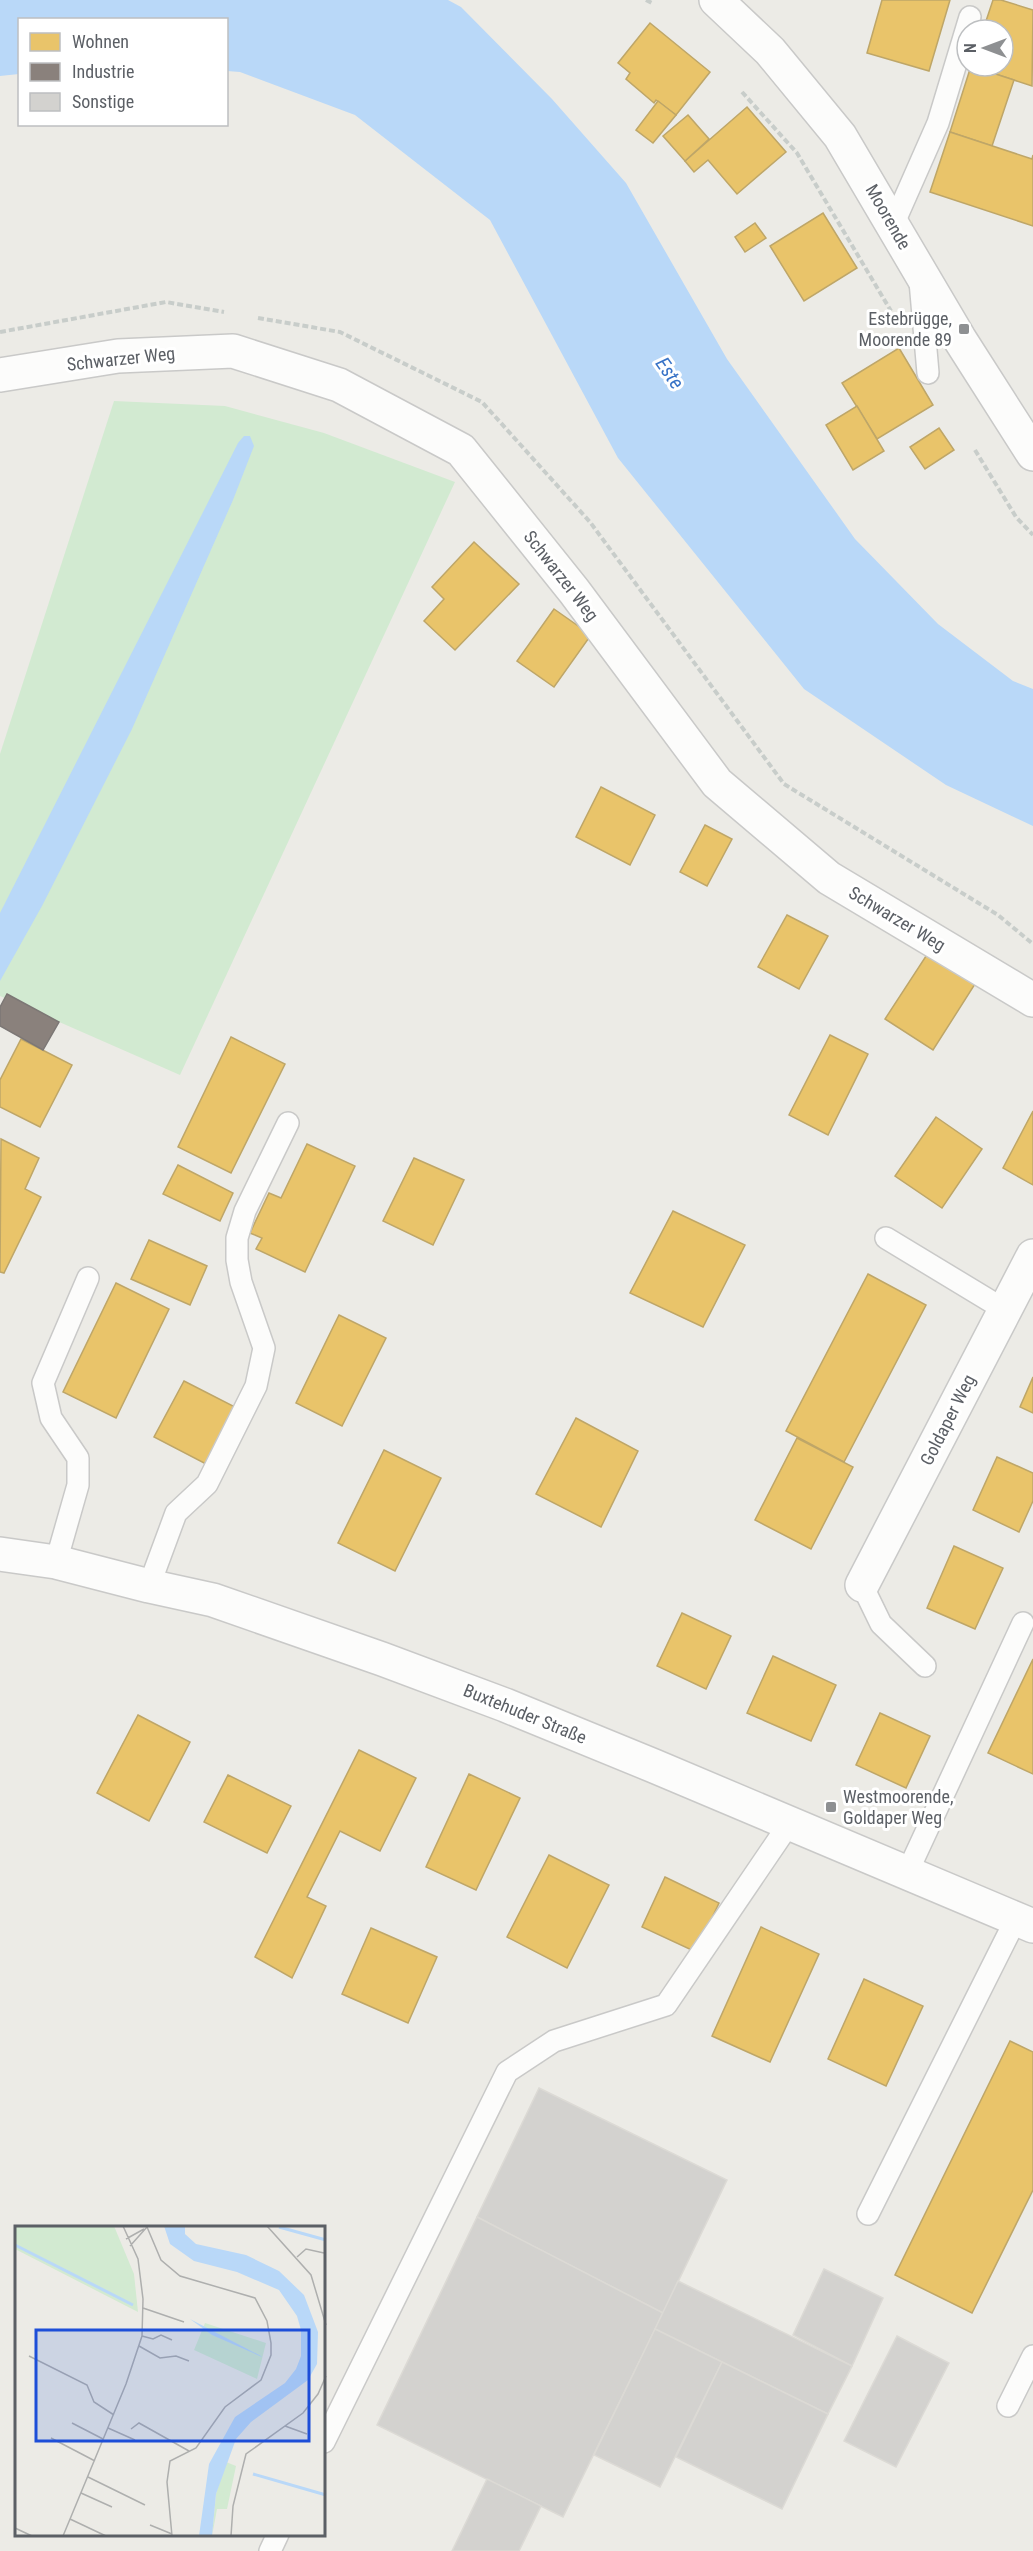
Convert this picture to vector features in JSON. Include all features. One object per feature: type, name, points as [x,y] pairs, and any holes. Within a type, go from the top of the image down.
[{"type":"street","name":"Moorende","points":[[716,0],[770,51],[840,136],[1033,454]]},
{"type":"street","name":"Schwarzer Weg","points":[[0,375],[118,356],[233,351],[339,385],[461,450],[574,591],[717,783],[830,878],[1033,1000]]},
{"type":"street","name":"Goldaper Weg","points":[[862,1585],[1033,1256]]},
{"type":"street","name":"Buxtehuder Straße","points":[[0,1554],[56,1562],[213,1600],[382,1659],[569,1731],[1024,1922]]},
{"type":"lane","points":[[893,225],[938,123],[955,67]]},
{"type":"lane","points":[[919,269],[928,373]]},
{"type":"lane","points":[[148,1586],[176,1513],[192,1501],[207,1484],[256,1386],[264,1348],[241,1282],[237,1260],[237,1238],[245,1211],[288,1123]]},
{"type":"lane","points":[[886,1238],[1005,1310]]},
{"type":"lane","points":[[56,1562],[78,1485],[78,1458],[51,1418],[43,1383],[88,1278]]},
{"type":"lane","points":[[862,1585],[880,1624],[925,1666]]},
{"type":"lane","points":[[907,1873],[1023,1623]]},
{"type":"lane","points":[[326,2438],[507,2072],[554,2041],[666,2005],[789,1824]]},
{"type":"lane","points":[[868,2214],[1024,1922]]},
{"type":"lane","points":[[1008,2406],[1033,2356]]},
{"type":"lane","points":[[270,2551],[278,2536]]},
{"type":"path","points":[[646,0],[654,4]]},
{"type":"path","points":[[742,92],[796,153],[894,316]]},
{"type":"path","points":[[975,450],[1016,517],[1033,535]]},
{"type":"green space","points":[[114,401],[225,406],[324,433],[455,482],[180,1075],[0,996],[0,754]]},
{"type":"water","name":"Este","points":[[0,0],[448,0],[461,7],[552,99],[626,183],[727,359],[855,539],[938,624],[1013,681],[1033,689],[1033,826],[946,785],[804,689],[618,458],[490,220],[355,115],[240,72],[228,71],[228,18],[18,18],[18,74],[0,76]]},
{"type":"water","points":[[244,436],[250,436],[254,446],[233,500],[132,729],[42,906],[0,981],[0,913],[238,443]]},
{"type":"building: Wohnen","points":[[882,0],[950,0],[929,71],[867,53]]},
{"type":"building: Wohnen","points":[[993,0],[1001,0],[1033,10],[1032,86],[1008,78],[1015,78],[1015,18],[987,18]]},
{"type":"building: Wohnen","points":[[650,23],[710,72],[676,115],[656,100],[654,103],[626,79],[630,73],[618,63]]},
{"type":"building: Wohnen","points":[[967,78],[1014,80],[992,146],[950,132]]},
{"type":"building: Wohnen","points":[[658,101],[676,115],[653,143],[636,130]]},
{"type":"building: Wohnen","points":[[747,107],[786,152],[737,194],[708,160],[694,172],[685,161]]},
{"type":"building: Wohnen","points":[[688,115],[709,139],[685,161],[663,136]]},
{"type":"building: Wohnen","points":[[950,132],[1032,159],[1033,155],[1033,226],[930,192]]},
{"type":"building: Wohnen","points":[[823,213],[857,268],[804,301],[770,246]]},
{"type":"building: Wohnen","points":[[755,223],[766,238],[745,252],[735,237]]},
{"type":"building: Wohnen","points":[[899,348],[933,405],[877,439],[842,383]]},
{"type":"building: Wohnen","points":[[857,406],[884,451],[853,470],[826,425]]},
{"type":"building: Wohnen","points":[[939,428],[954,450],[925,469],[910,447]]},
{"type":"building: Wohnen","points":[[474,542],[519,584],[455,650],[424,621],[444,599],[432,587]]},
{"type":"building: Wohnen","points":[[554,609],[591,635],[554,687],[517,661]]},
{"type":"building: Wohnen","points":[[601,787],[655,815],[630,865],[576,837]]},
{"type":"building: Wohnen","points":[[705,825],[732,839],[707,886],[680,872]]},
{"type":"building: Wohnen","points":[[787,915],[828,936],[799,989],[758,967]]},
{"type":"building: Wohnen","points":[[928,953],[975,984],[933,1050],[885,1019]]},
{"type":"building: Wohnen","points":[[830,1035],[868,1054],[828,1135],[789,1115]]},
{"type":"building: Wohnen","points":[[231,1037],[285,1064],[231,1173],[178,1147]]},
{"type":"building: Wohnen","points":[[21,1039],[72,1065],[40,1127],[0,1107],[0,1080]]},
{"type":"building: Wohnen","points":[[1033,1111],[1033,1185],[1003,1168]]},
{"type":"building: Wohnen","points":[[936,1117],[982,1149],[942,1208],[895,1176]]},
{"type":"building: Wohnen","points":[[1,1139],[39,1158],[25,1189],[41,1197],[4,1273],[0,1272]]},
{"type":"building: Wohnen","points":[[307,1144],[355,1166],[305,1272],[256,1249],[262,1238],[250,1233],[269,1193],[281,1198]]},
{"type":"building: Wohnen","points":[[414,1158],[464,1180],[433,1245],[383,1221]]},
{"type":"building: Wohnen","points":[[178,1165],[233,1193],[220,1221],[163,1194]]},
{"type":"building: Wohnen","points":[[673,1211],[745,1245],[703,1327],[630,1293]]},
{"type":"building: Wohnen","points":[[149,1240],[207,1266],[190,1305],[131,1279]]},
{"type":"building: Wohnen","points":[[868,1274],[926,1305],[844,1462],[786,1431]]},
{"type":"building: Wohnen","points":[[116,1283],[169,1309],[116,1418],[63,1392]]},
{"type":"building: Wohnen","points":[[339,1315],[386,1338],[342,1426],[296,1403]]},
{"type":"building: Wohnen","points":[[1033,1377],[1033,1413],[1020,1407]]},
{"type":"building: Wohnen","points":[[184,1381],[235,1407],[206,1464],[154,1437]]},
{"type":"building: Wohnen","points":[[576,1418],[638,1451],[601,1527],[536,1494]]},
{"type":"building: Wohnen","points":[[797,1438],[853,1467],[811,1549],[755,1520]]},
{"type":"building: Wohnen","points":[[384,1450],[441,1478],[395,1571],[338,1543]]},
{"type":"building: Wohnen","points":[[997,1457],[1033,1473],[1033,1501],[1019,1532],[973,1510]]},
{"type":"building: Wohnen","points":[[954,1546],[1003,1568],[975,1629],[927,1608]]},
{"type":"building: Wohnen","points":[[682,1613],[731,1636],[706,1689],[657,1666]]},
{"type":"building: Wohnen","points":[[773,1656],[836,1685],[811,1741],[747,1713]]},
{"type":"building: Wohnen","points":[[1033,1659],[1033,1774],[988,1753]]},
{"type":"building: Wohnen","points":[[880,1713],[930,1736],[906,1788],[856,1765]]},
{"type":"building: Wohnen","points":[[138,1715],[190,1742],[149,1821],[97,1793]]},
{"type":"building: Wohnen","points":[[359,1750],[416,1778],[380,1851],[340,1831],[307,1897],[326,1906],[292,1978],[255,1957]]},
{"type":"building: Wohnen","points":[[469,1774],[520,1798],[476,1890],[426,1867]]},
{"type":"building: Wohnen","points":[[228,1775],[291,1806],[267,1853],[204,1822]]},
{"type":"building: Wohnen","points":[[549,1855],[609,1885],[567,1968],[507,1937]]},
{"type":"building: Wohnen","points":[[665,1877],[719,1903],[696,1952],[642,1927]]},
{"type":"building: Wohnen","points":[[761,1927],[819,1954],[770,2062],[712,2036]]},
{"type":"building: Wohnen","points":[[371,1928],[437,1957],[408,2023],[342,1994]]},
{"type":"building: Wohnen","points":[[864,1979],[923,2006],[886,2086],[828,2059]]},
{"type":"building: Wohnen","points":[[1010,2041],[1033,2052],[1033,2190],[972,2313],[895,2275]]},
{"type":"building: Industrie","points":[[7,994],[59,1022],[43,1050],[0,1026],[0,1007]]},
{"type":"building: Sonstige","points":[[539,2088],[727,2180],[663,2313],[477,2217]]},
{"type":"building: Sonstige","points":[[477,2217],[663,2313],[563,2517],[377,2425]]},
{"type":"building: Sonstige","points":[[824,2269],[883,2298],[852,2366],[793,2335]]},
{"type":"building: Sonstige","points":[[678,2281],[852,2366],[828,2414],[655,2329]]},
{"type":"building: Sonstige","points":[[655,2329],[722,2362],[660,2487],[594,2455]]},
{"type":"building: Sonstige","points":[[897,2336],[949,2363],[896,2467],[844,2441]]},
{"type":"building: Sonstige","points":[[722,2362],[828,2414],[782,2509],[676,2457]]},
{"type":"building: Sonstige","points":[[487,2479],[541,2506],[519,2551],[452,2551]]},
{"type":"place","name":"Estebrügge, Moorende 89","points":[[964,329]]},
{"type":"place","name":"Westmoorende, Goldaper Weg","points":[[831,1807]]}]
